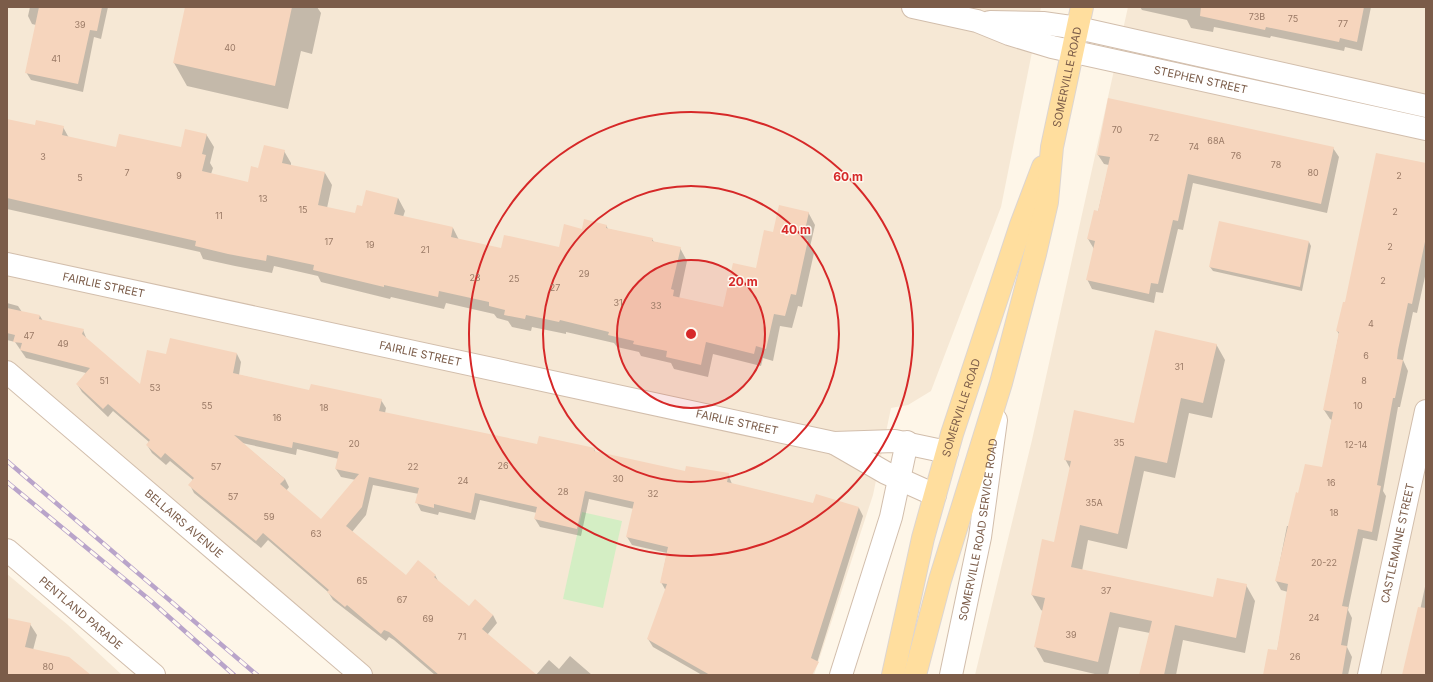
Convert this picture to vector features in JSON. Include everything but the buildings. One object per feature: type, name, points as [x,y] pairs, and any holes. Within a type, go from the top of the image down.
[{"type":"main road","name":"SOMERVILLE ROAD","points":[[915,675],[938,588],[1001,383],[1046,210],[1052,147],[1082,7]]},
{"type":"main road","name":"SOMERVILLE ROAD","points":[[893,675],[935,495],[947,452],[1021,225],[1052,147]]},
{"type":"main road","points":[[935,495],[970,484],[947,452]]},
{"type":"street","name":"STEPHEN STREET","points":[[913,7],[977,22],[1024,40],[1426,128]]},
{"type":"street","name":"STEPHEN STREET","points":[[977,22],[1024,22],[1078,28],[1426,106]]},
{"type":"street","name":"FAIRLIE STREET","points":[[7,264],[834,443],[876,441],[907,442],[947,452]]},
{"type":"street","name":"BELLAIRS AVENUE","points":[[7,372],[360,675]]},
{"type":"street","name":"SOMERVILLE ROAD SERVICE ROAD","points":[[951,675],[980,537],[1001,383]]},
{"type":"street","name":"CASTLEMAINE STREET","points":[[1369,675],[1426,411]]},
{"type":"street","points":[[841,675],[891,517],[907,442]]},
{"type":"street","name":"FAIRLIE STREET","points":[[834,443],[899,480],[935,495]]},
{"type":"street","points":[[970,484],[976,486],[981,494],[982,510],[980,537]]},
{"type":"street","name":"PENTLAND PARADE","points":[[7,550],[154,675]]},
{"type":"shaded area","points":[[7,7],[1041,7],[1001,207],[931,391],[908,405],[891,408],[873,495],[814,675],[365,675],[7,371]]},
{"type":"shaded area","points":[[1128,7],[1426,7],[1426,675],[975,675],[1032,440]]},
{"type":"shaded area","points":[[7,574],[68,625],[122,675],[7,675]]},
{"type":"green space","points":[[582,512],[622,521],[603,608],[563,599]]},
{"type":"railway","points":[[7,461],[257,675]]},
{"type":"railway","points":[[7,482],[151,601],[234,675]]}]
